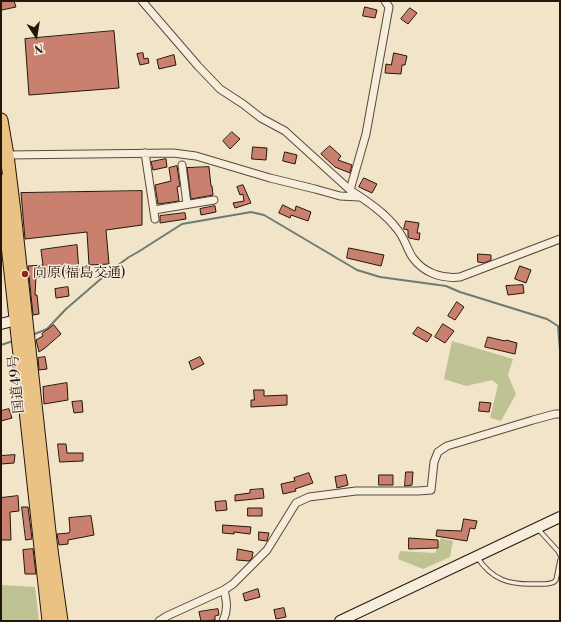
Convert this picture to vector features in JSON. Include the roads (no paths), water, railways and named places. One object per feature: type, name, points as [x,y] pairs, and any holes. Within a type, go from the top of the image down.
[{"type":"highway","name":"国道49号","points":[[1,120],[7,155],[51,550],[61,621]]},
{"type":"highway","name":"国道49号","points":[[1,181],[49,621]]},
{"type":"street","points":[[142,1],[198,66],[220,89],[261,118],[285,131],[350,190],[362,197],[397,228],[413,258],[418,264],[435,275],[450,278],[460,277],[560,240]]},
{"type":"street","points":[[350,190],[366,134],[389,7],[385,1]]},
{"type":"street","points":[[146,153],[155,219]]},
{"type":"street","points":[[7,155],[173,153],[196,156],[270,178],[315,188],[340,196],[362,197]]},
{"type":"street","points":[[182,165],[187,204]]},
{"type":"street","points":[[154,210],[214,200]]},
{"type":"street","points":[[1,324],[16,320]]},
{"type":"street","points":[[159,621],[224,590],[233,584],[267,550],[296,503],[309,498],[350,491],[431,490],[434,462],[438,452],[447,446],[539,418],[560,414]]},
{"type":"street","points":[[340,621],[560,517]]},
{"type":"street","points":[[223,621],[227,612],[224,590]]},
{"type":"lane","points":[[537,528],[560,555]]},
{"type":"lane","points":[[477,556],[482,565],[496,578],[505,582],[530,585],[554,582],[556,580],[560,560]]},
{"type":"waterway","points":[[32,335],[47,329],[66,309],[110,271],[129,257],[182,224],[251,212],[264,215],[357,270],[380,277],[446,286],[460,292],[547,319],[558,326],[560,350]]},
{"type":"waterway","points":[[1,345],[13,341]]},
{"type":"place","name":"向原(福島交通)","points":[[25,274]]}]
